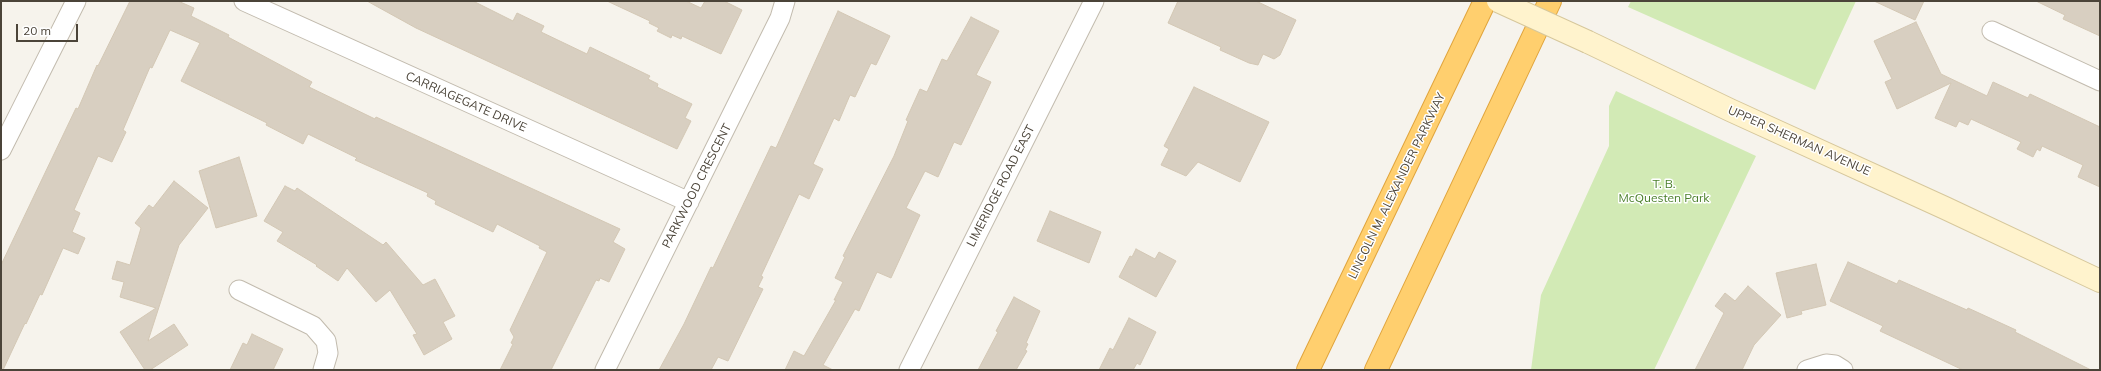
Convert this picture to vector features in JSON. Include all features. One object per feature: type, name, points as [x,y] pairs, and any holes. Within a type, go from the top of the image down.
[{"type":"highway","name":"LINCOLN M. ALEXANDER PARKWAY","points":[[1308,370],[1485,1]]},
{"type":"highway","points":[[1376,370],[1550,1]]},
{"type":"main road","name":"UPPER SHERMAN AVENUE","points":[[1498,1],[2100,281]]},
{"type":"street","points":[[1,150],[76,1]]},
{"type":"street","name":"CARRIAGEGATE DRIVE","points":[[244,1],[689,202]]},
{"type":"street","name":"PARKWOOD CRESCENT","points":[[605,370],[780,18],[785,1]]},
{"type":"street","name":"LIMERIDGE ROAD EAST","points":[[909,370],[1094,1]]},
{"type":"street","points":[[1992,31],[2100,81]]},
{"type":"street","points":[[239,290],[313,326],[326,341],[328,353],[323,370]]},
{"type":"street","points":[[1806,370],[1826,364],[1835,365],[1843,370]]},
{"type":"green space","points":[[1631,1],[1856,1],[1815,90],[1628,7]]},
{"type":"green space","name":"T. B. McQuesten Park","points":[[1616,91],[1756,156],[1654,370],[1531,370],[1541,295],[1609,146],[1609,106]]},
{"type":"building","points":[[130,1],[178,1],[194,8],[191,16],[229,35],[228,37],[312,82],[309,87],[375,119],[376,117],[620,229],[613,242],[625,249],[609,282],[600,278],[599,281],[596,280],[551,370],[500,370],[513,344],[511,343],[514,337],[510,330],[547,252],[539,248],[540,246],[497,224],[493,232],[435,204],[436,201],[427,196],[428,193],[355,160],[357,158],[308,134],[303,144],[266,125],[267,123],[181,81],[200,43],[170,30],[152,68],[150,67],[123,130],[126,132],[112,162],[98,156],[74,210],[80,213],[72,232],[85,238],[78,254],[63,248],[42,295],[40,294],[3,370],[1,370],[1,265],[76,108],[78,109],[97,65],[98,66]]},
{"type":"building","points":[[367,1],[473,1],[513,21],[517,13],[544,26],[541,32],[587,54],[590,47],[650,76],[648,79],[658,84],[657,87],[692,104],[685,118],[691,121],[677,149],[416,28]]},
{"type":"building","points":[[607,1],[686,1],[701,8],[705,1],[724,1],[742,10],[721,54],[682,36],[681,39],[672,35],[671,38],[657,31],[659,28],[649,23],[650,21]]},
{"type":"building","points":[[1178,1],[1256,1],[1296,20],[1280,55],[1274,59],[1263,54],[1258,65],[1249,63],[1220,50],[1221,47],[1168,23]]},
{"type":"building","points":[[1874,1],[1924,1],[1915,20]]},
{"type":"building","points":[[2036,1],[2100,1],[2100,36],[2063,19],[2065,15]]},
{"type":"building","points":[[838,11],[890,36],[876,65],[871,63],[855,97],[850,95],[839,121],[834,118],[813,164],[823,169],[809,199],[799,194],[761,276],[763,277],[758,287],[763,289],[728,361],[718,357],[711,370],[659,370],[684,324],[711,267],[713,268],[771,146],[776,148]]},
{"type":"building","points":[[971,17],[999,31],[976,75],[991,82],[961,145],[954,142],[938,177],[925,171],[906,208],[920,215],[891,278],[877,272],[859,311],[855,309],[823,365],[833,370],[785,370],[794,351],[804,356],[836,300],[834,300],[843,282],[835,278],[845,257],[843,256],[894,156],[908,121],[906,120],[920,89],[927,92],[942,59],[947,61]]},
{"type":"building","points":[[1916,22],[1941,74],[1987,96],[1993,82],[2028,98],[2030,94],[2100,127],[2100,187],[2078,177],[2083,165],[2042,146],[2040,151],[2037,149],[2033,157],[2017,149],[2021,142],[1971,119],[1968,125],[1959,121],[1956,127],[1935,118],[1951,83],[1897,109],[1885,82],[1892,79],[1874,41]]},
{"type":"building","points":[[1194,87],[1269,122],[1240,182],[1198,162],[1186,176],[1161,165],[1169,149],[1164,146]]},
{"type":"building","points":[[239,157],[257,216],[216,228],[199,171]]},
{"type":"building","points":[[174,181],[208,208],[179,245],[148,341],[174,324],[188,345],[150,370],[145,370],[120,332],[156,308],[120,297],[124,282],[112,279],[117,261],[130,265],[141,228],[135,223],[149,205],[153,208]]},
{"type":"building","points":[[285,186],[295,191],[297,188],[383,245],[386,242],[423,285],[435,279],[455,316],[443,322],[452,339],[424,355],[413,335],[417,334],[390,290],[376,302],[347,268],[338,281],[316,266],[317,265],[277,241],[283,232],[264,221]]},
{"type":"building","points":[[1050,211],[1101,232],[1089,263],[1037,241]]},
{"type":"building","points":[[1136,249],[1155,259],[1159,252],[1176,261],[1156,297],[1119,277],[1130,256],[1132,257]]},
{"type":"building","points":[[1848,262],[1897,284],[1899,280],[1967,310],[1968,308],[2016,330],[2015,332],[2091,370],[1963,370],[1880,331],[1883,326],[1830,301]]},
{"type":"building","points":[[1816,264],[1826,305],[1801,311],[1802,314],[1787,318],[1776,273]]},
{"type":"building","points":[[1748,286],[1781,315],[1754,345],[1742,370],[1695,370],[1724,313],[1715,306],[1725,293],[1735,301]]},
{"type":"building","points":[[1014,297],[1040,311],[1026,343],[1028,344],[1025,350],[1027,351],[1016,370],[978,370],[998,332],[996,331]]},
{"type":"building","points":[[1129,318],[1156,332],[1140,365],[1137,363],[1133,370],[1099,370],[1110,348],[1113,350]]},
{"type":"building","points":[[252,334],[283,349],[273,370],[230,370],[243,343],[247,345]]}]
